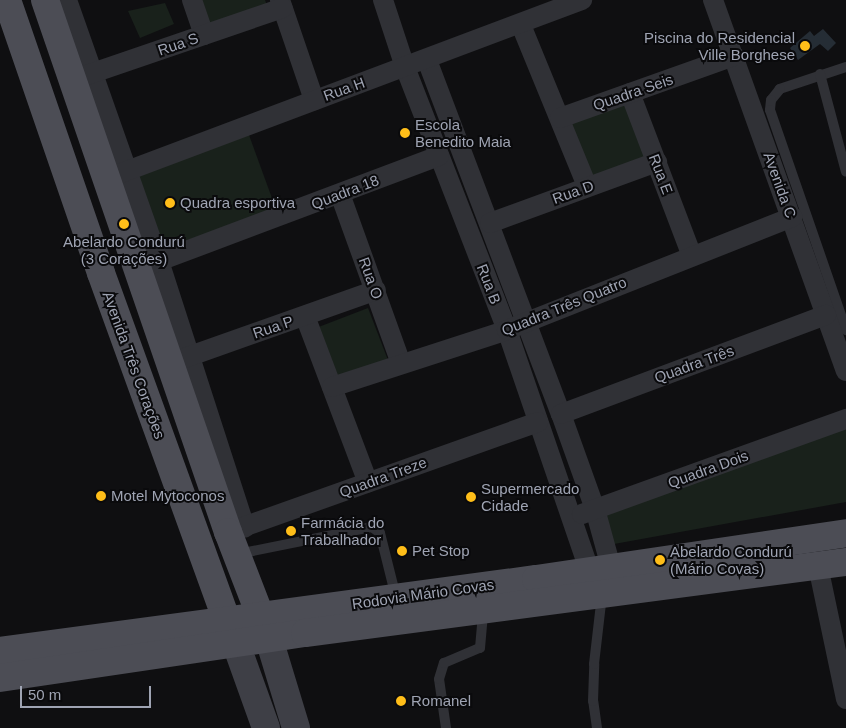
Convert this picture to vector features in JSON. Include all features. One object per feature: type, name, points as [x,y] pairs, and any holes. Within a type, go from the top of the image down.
[{"type":"main road","name":"Avenida Três Corações","points":[[7,0],[104,282],[232,633]]},
{"type":"main road","points":[[45,0],[84,76],[179,360],[264,628]]},
{"type":"main road","name":"Rodovia Mário Covas","points":[[264,628],[483,610],[601,577],[846,533]]},
{"type":"main road","name":"Rodovia Mário Covas","points":[[0,678],[264,628],[396,598],[601,577],[818,566],[846,562]]},
{"type":"main road","name":"Rodovia Mário Covas","points":[[0,651],[232,633]]},
{"type":"street","points":[[67,0],[84,76]]},
{"type":"street","points":[[192,0],[204,35]]},
{"type":"street","name":"Rua B","points":[[383,0],[405,67],[507,330],[571,518],[601,577]]},
{"type":"street","name":"Rua H","points":[[118,174],[521,25],[582,0]]},
{"type":"street","name":"Avenida C","points":[[713,0],[846,371]]},
{"type":"street","points":[[282,4],[314,100]]},
{"type":"street","name":"Rua S","points":[[84,76],[204,35],[282,4]]},
{"type":"street","points":[[521,25],[587,186]]},
{"type":"street","name":"Quadra Seis","points":[[560,118],[734,56]]},
{"type":"street","name":"Rua B","points":[[427,60],[490,223],[524,320],[561,414],[595,509],[601,577]]},
{"type":"street","name":"Rua E","points":[[630,93],[692,256]]},
{"type":"street","name":"Quadra 18","points":[[148,265],[439,156]]},
{"type":"street","name":"Rua D","points":[[490,223],[657,162]]},
{"type":"street","name":"Rua O","points":[[340,194],[401,362]]},
{"type":"street","name":"Quadra Três Quatro","points":[[332,387],[401,362],[507,330],[524,320],[792,218]]},
{"type":"street","name":"Rua P","points":[[179,360],[376,290]]},
{"type":"street","name":"Quadra Três","points":[[561,414],[826,315]]},
{"type":"street","points":[[305,316],[368,483]]},
{"type":"street","name":"Quadra Dois","points":[[571,518],[846,419]]},
{"type":"street","name":"Quadra Treze","points":[[236,538],[368,483],[538,422]]},
{"type":"street","points":[[818,566],[846,699]]},
{"type":"street","points":[[264,628],[296,728]]},
{"type":"street","name":"Avenida Três Corações","points":[[232,633],[266,728]]},
{"type":"lane","points":[[846,67],[820,74],[780,89],[771,100],[770,110],[846,330]]},
{"type":"lane","points":[[820,74],[846,172]]},
{"type":"lane","points":[[236,538],[372,527],[380,533],[396,598]]},
{"type":"lane","points":[[597,728],[594,681],[601,577]]},
{"type":"lane","points":[[446,728],[439,679],[444,663],[455,655],[480,648],[483,610]]},
{"type":"shaded area","points":[[187,0],[265,0],[268,8],[198,33]]},
{"type":"shaded area","points":[[165,3],[174,24],[140,38],[128,11]]},
{"type":"shaded area","name":"Piscina do Residencial Ville Borghese","points":[[823,29],[836,43],[828,51],[820,44],[798,60],[790,48],[810,31],[814,36]]},
{"type":"shaded area","points":[[627,94],[654,165],[581,193],[554,122]]},
{"type":"shaded area","points":[[249,135],[276,208],[163,249],[136,176]]},
{"type":"shaded area","points":[[368,308],[388,361],[337,381],[317,328]]},
{"type":"shaded area","points":[[846,420],[846,502],[603,546],[591,512]]},
{"type":"place","name":"Piscina do Residencial Ville Borghese","points":[[805,46]]},
{"type":"place","name":"Escola Benedito Maia","points":[[405,133]]},
{"type":"place","name":"Quadra esportiva","points":[[170,203]]},
{"type":"place","name":"Abelardo Condurú (3 Corações)","points":[[124,224]]},
{"type":"place","name":"Motel Mytoconos","points":[[101,496]]},
{"type":"place","name":"Supermercado Cidade","points":[[471,497]]},
{"type":"place","name":"Farmácia do Trabalhador","points":[[291,531]]},
{"type":"place","name":"Pet Stop","points":[[402,551]]},
{"type":"place","name":"Abelardo Condurú (Mário Covas)","points":[[660,560]]},
{"type":"place","name":"Romanel","points":[[401,701]]}]
